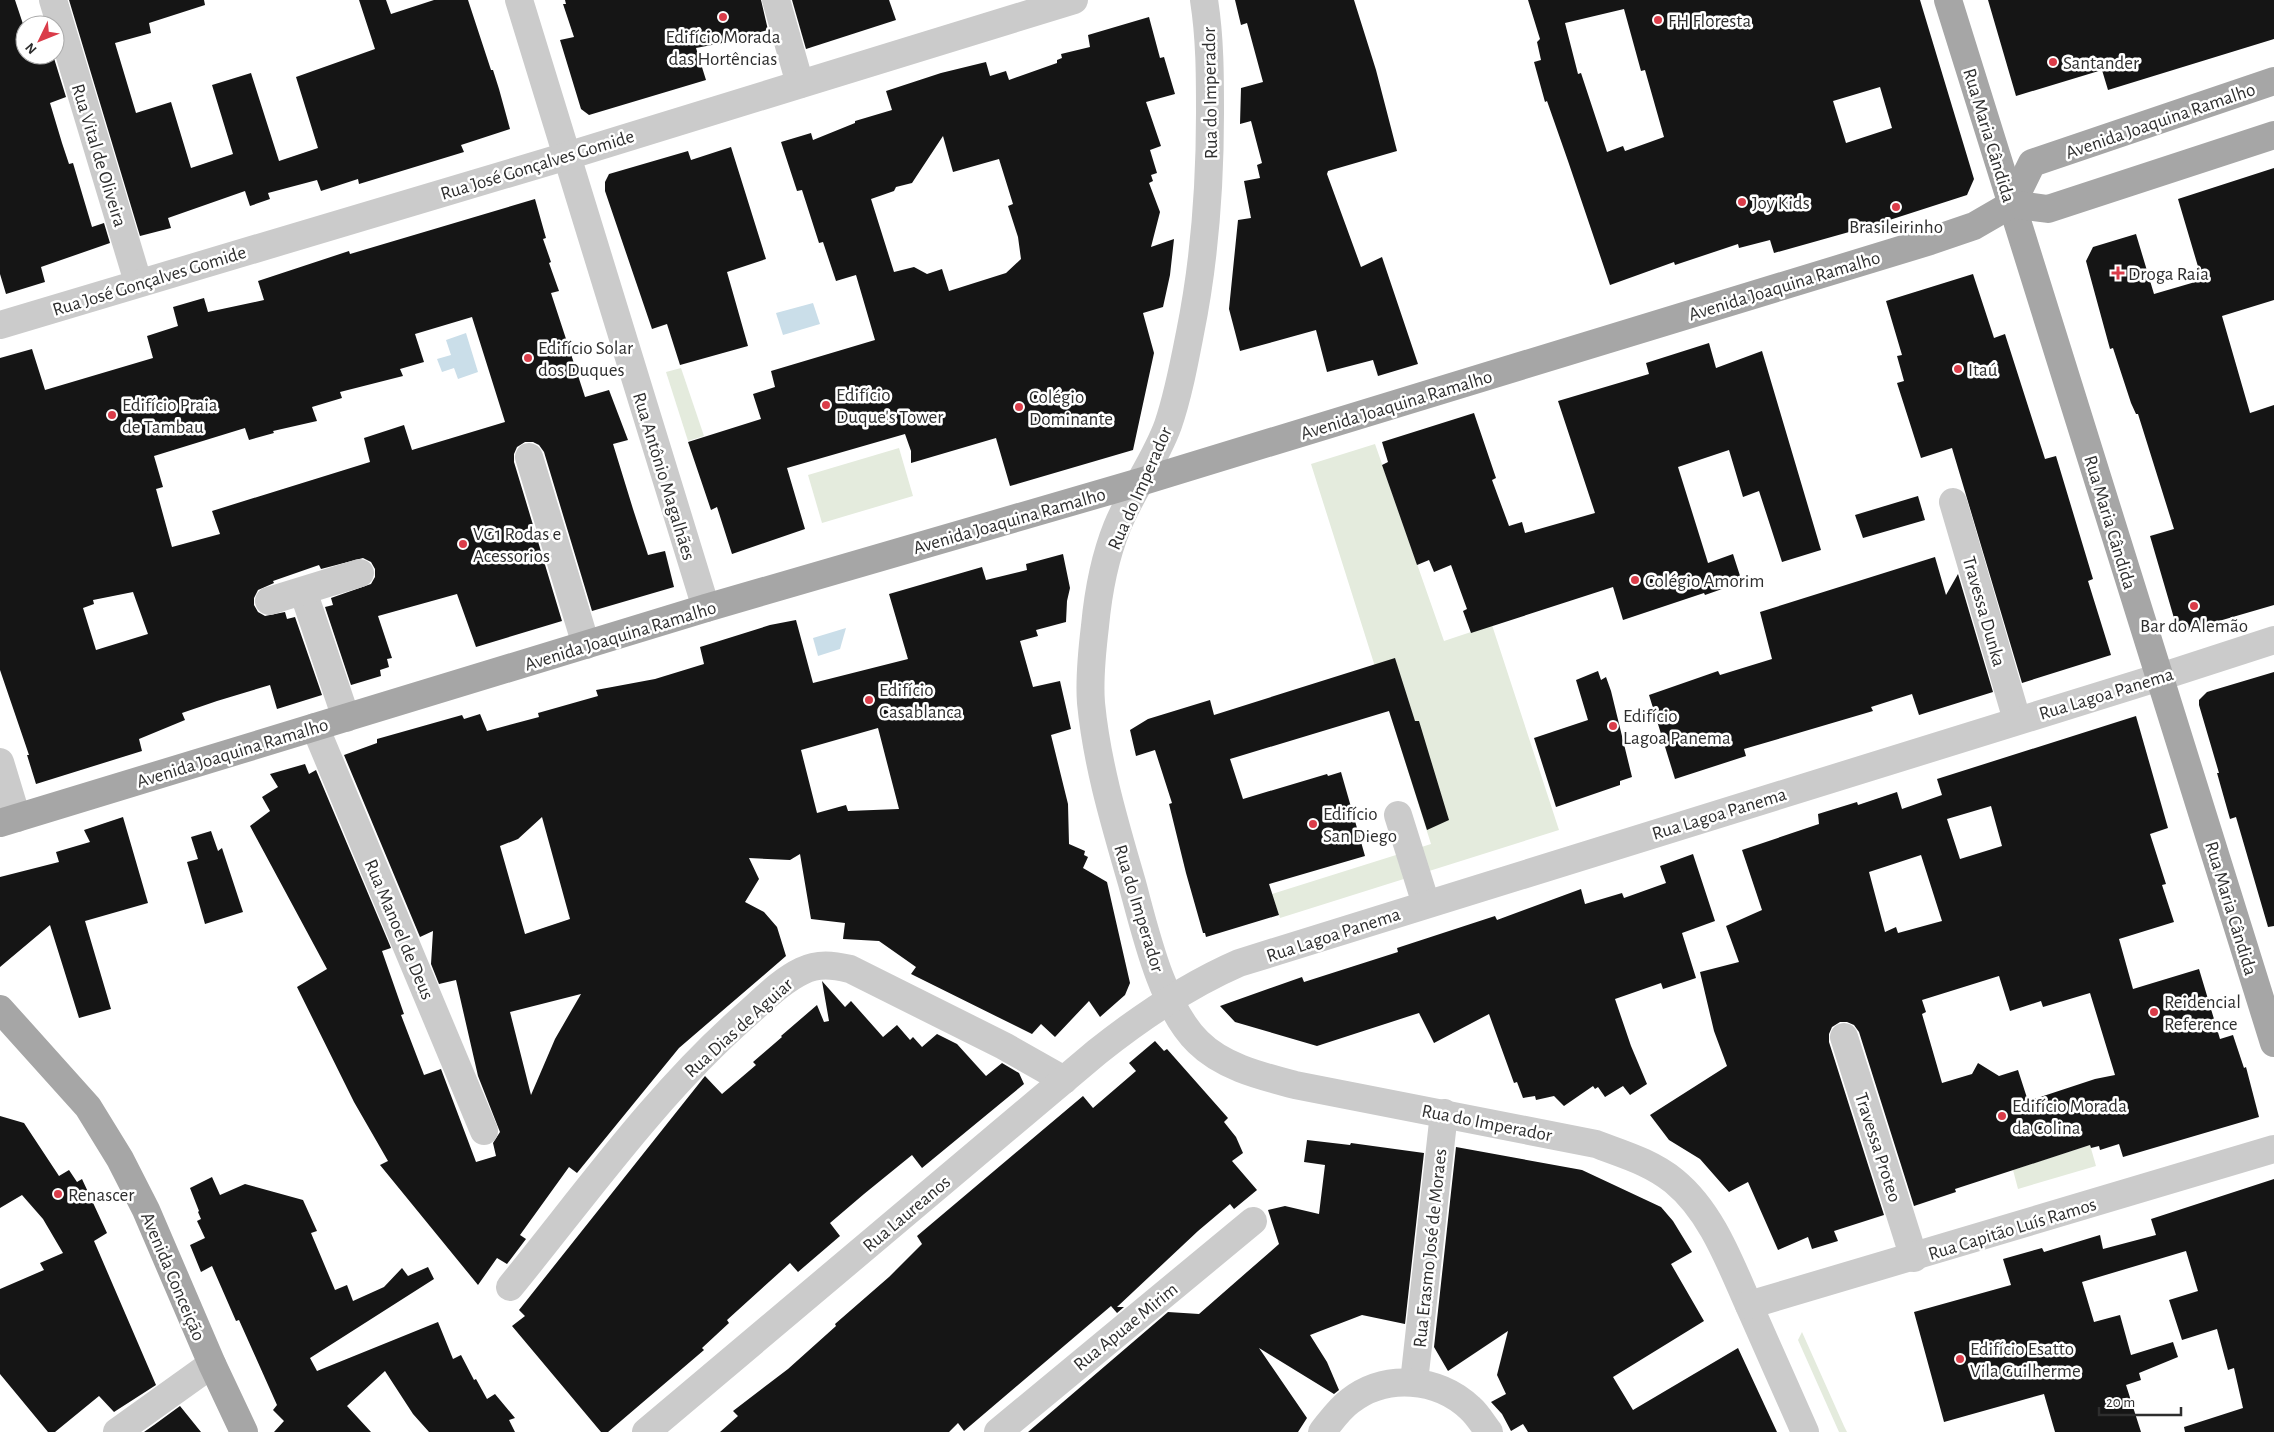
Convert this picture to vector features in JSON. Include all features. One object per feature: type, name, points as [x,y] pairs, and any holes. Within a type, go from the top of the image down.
[{"type":"main road","name":"Rua Maria Cândida","points":[[1948,0],[2274,1044]]},
{"type":"main road","name":"Avenida Joaquina Ramalho","points":[[9,821],[706,608],[1140,482],[1930,241],[1974,226],[2012,204],[2032,163],[2274,81]]},
{"type":"main road","points":[[2012,204],[2048,209],[2274,135]]},
{"type":"main road","name":"Avenida Conceição","points":[[0,1009],[88,1107],[120,1159],[146,1210],[212,1364],[244,1432]]},
{"type":"street","name":"Rua Vital de Oliveira","points":[[53,0],[138,282]]},
{"type":"street","name":"Rua Antônio Magalhães","points":[[519,0],[706,608]]},
{"type":"street","points":[[776,0],[800,84]]},
{"type":"street","name":"Rua José Gonçalves Gomide","points":[[0,325],[138,282],[567,156],[1074,0]]},
{"type":"street","name":"Rua do Imperador","points":[[1204,0],[1210,70],[1210,172],[1206,242],[1196,302],[1176,399],[1167,427],[1116,529],[1108,556],[1095,621],[1091,659],[1091,699],[1096,745],[1107,796],[1147,937],[1170,999],[1197,1042],[1216,1056],[1250,1073],[1295,1085],[1596,1144],[1643,1162],[1674,1181],[1692,1200],[1713,1228],[1805,1432]]},
{"type":"street","points":[[529,457],[586,645]]},
{"type":"street","name":"Travessa Dunka","points":[[1953,502],[2017,720]]},
{"type":"street","points":[[269,602],[360,573]]},
{"type":"street","points":[[303,591],[346,718]]},
{"type":"street","name":"Rua Lagoa Panema","points":[[1170,999],[1209,976],[1239,963],[2017,720],[2160,678],[2274,640]]},
{"type":"street","name":"Rua Manoel de Deus","points":[[316,727],[484,1131]]},
{"type":"street","points":[[0,762],[9,821]]},
{"type":"street","points":[[1398,815],[1426,904]]},
{"type":"street","name":"Rua Dias de Aguiar","points":[[510,1287],[649,1116],[695,1063],[777,988],[801,971],[817,965],[832,965],[850,969],[1004,1046],[1064,1080]]},
{"type":"street","name":"Rua Laureanos","points":[[646,1432],[1064,1080],[1132,1025],[1170,999]]},
{"type":"street","name":"Travessa Proteo","points":[[1844,1037],[1914,1258]]},
{"type":"street","name":"Rua Erasmo José de Moraes","points":[[1414,1382],[1444,1113]]},
{"type":"street","name":"Rua Capitão Luís Ramos","points":[[1749,1305],[1914,1258],[2274,1149]]},
{"type":"street","name":"Rua Apuae Mirim","points":[[998,1432],[1253,1221]]},
{"type":"street","points":[[117,1432],[212,1364]]},
{"type":"street","points":[[1335,1426],[1352,1400],[1374,1388],[1392,1383],[1414,1382],[1444,1390],[1471,1408],[1488,1432]]},
{"type":"shaded area","points":[[681,368],[704,436],[688,441],[666,372]]},
{"type":"shaded area","points":[[1375,444],[1444,641],[1492,625],[1559,830],[1280,918],[1272,894],[1431,844],[1311,464]]},
{"type":"shaded area","points":[[899,448],[913,496],[822,523],[808,475]]},
{"type":"shaded area","points":[[2090,1145],[2096,1166],[2018,1189],[2013,1170]]},
{"type":"shaded area","points":[[1802,1332],[1847,1432],[1839,1432],[1798,1340]]},
{"type":"water","points":[[813,303],[820,324],[783,335],[776,313]]},
{"type":"water","points":[[466,333],[478,372],[458,379],[454,368],[442,372],[437,359],[451,355],[446,340]]},
{"type":"water","points":[[846,628],[840,649],[818,656],[813,638]]},
{"type":"building","points":[[0,0],[15,0],[20,15],[15,15],[15,65],[56,65],[66,97],[50,103],[62,143],[69,164],[73,163],[92,227],[104,223],[110,243],[41,267],[45,282],[6,294],[0,274]]},
{"type":"building","points":[[69,0],[204,0],[205,5],[149,23],[151,33],[115,43],[136,113],[171,102],[191,168],[233,154],[212,85],[251,73],[279,161],[318,148],[296,77],[375,49],[359,0],[386,0],[391,14],[434,0],[468,0],[491,70],[493,70],[510,129],[461,145],[464,152],[359,184],[358,179],[321,191],[317,180],[268,193],[270,199],[250,206],[245,191],[168,218],[171,228],[140,236]]},
{"type":"building","points":[[565,0],[761,0],[768,30],[742,37],[725,36],[722,43],[696,48],[706,80],[589,115],[581,109],[560,40],[574,37],[563,4],[566,4]]},
{"type":"building","points":[[792,0],[889,0],[896,20],[806,49]]},
{"type":"building","points":[[1235,0],[1354,0],[1376,70],[1397,151],[1328,171],[1327,174],[1361,267],[1382,257],[1418,364],[1378,376],[1373,360],[1327,372],[1316,330],[1240,351],[1229,309],[1238,220],[1251,218],[1244,181],[1260,178],[1257,165],[1262,163],[1251,121],[1240,124],[1241,88],[1263,82],[1247,23],[1241,25]]},
{"type":"building","points":[[1528,0],[1920,0],[1974,179],[1967,195],[1874,225],[1774,253],[1770,240],[1739,248],[1738,244],[1675,265],[1674,262],[1610,285],[1547,101],[1545,102],[1534,62],[1541,60],[1537,42],[1540,39]],"holes":[[[1624,9],[1641,71],[1645,70],[1664,137],[1625,151],[1623,146],[1607,152],[1581,73],[1578,74],[1565,23]],[[1880,87],[1892,128],[1846,143],[1833,101]]]},
{"type":"building","points":[[1988,0],[2274,0],[2274,39],[2108,90],[2102,70],[2016,96]]},
{"type":"building","points":[[1149,17],[1160,58],[1164,57],[1175,94],[1146,102],[1161,146],[1150,150],[1157,173],[1151,175],[1153,181],[1149,183],[1160,212],[1151,247],[1174,239],[1170,275],[1163,307],[1143,313],[1154,353],[1133,450],[1010,486],[996,438],[911,463],[911,451],[905,434],[787,468],[805,529],[732,554],[717,507],[711,510],[688,442],[761,419],[753,394],[775,387],[771,371],[875,340],[856,275],[836,281],[823,242],[819,243],[802,190],[797,191],[781,142],[811,133],[813,140],[855,123],[855,121],[892,110],[886,91],[941,73],[986,62],[990,76],[1006,71],[1009,80],[1057,63],[1057,60],[1062,58],[1061,54],[1090,47],[1088,35]],"holes":[[[943,136],[953,172],[999,159],[1013,204],[1008,206],[1018,237],[1021,259],[1006,273],[949,291],[942,269],[927,274],[914,267],[894,272],[871,199],[894,191],[896,187],[912,183]]]},
{"type":"building","points":[[731,147],[766,259],[727,272],[748,346],[680,365],[667,324],[652,329],[605,191],[605,182],[609,174],[688,151],[691,160]]},
{"type":"building","points":[[2274,168],[2274,300],[2222,316],[2250,413],[2274,405],[2274,605],[2188,630],[2176,625],[2150,536],[2174,529],[2138,414],[2136,414],[2131,403],[2113,348],[2110,349],[2086,261],[2093,247],[2136,234],[2154,294],[2202,280],[2178,199]]},
{"type":"building","points":[[535,199],[546,238],[543,239],[551,262],[549,263],[559,291],[551,293],[585,397],[609,390],[628,440],[613,444],[648,555],[665,551],[674,587],[592,611],[544,452],[539,445],[533,442],[525,442],[517,447],[514,454],[514,462],[562,621],[476,647],[457,594],[378,616],[392,658],[387,659],[389,667],[380,670],[381,676],[351,685],[325,607],[333,605],[331,598],[371,584],[375,577],[375,569],[371,562],[363,558],[321,569],[319,565],[273,581],[274,583],[258,590],[254,598],[254,605],[258,612],[265,616],[285,612],[287,619],[295,617],[322,695],[277,709],[270,685],[217,701],[182,713],[185,720],[139,739],[142,751],[36,784],[27,755],[29,755],[0,670],[0,358],[32,349],[45,390],[153,358],[147,336],[178,326],[173,307],[204,298],[208,312],[264,300],[258,281],[349,251],[350,254]],"holes":[[[472,317],[505,422],[412,450],[404,425],[364,438],[370,462],[212,511],[220,534],[172,547],[156,489],[163,487],[154,456],[245,428],[249,440],[274,433],[273,431],[317,421],[312,407],[342,398],[340,392],[403,376],[400,369],[424,362],[415,334]],[[133,592],[148,634],[96,650],[83,608],[94,604],[93,600]]]},
{"type":"building","points":[[1973,274],[1994,338],[2005,334],[2045,459],[2056,456],[2093,579],[2088,581],[2111,655],[2022,683],[1952,448],[1921,458],[1897,383],[1904,381],[1897,356],[1902,355],[1886,301]]},
{"type":"building","points":[[1709,343],[1716,368],[1762,351],[1821,550],[1782,562],[1759,491],[1743,497],[1729,450],[1678,467],[1708,563],[1733,554],[1742,582],[1623,620],[1613,587],[1471,633],[1463,611],[1467,609],[1451,565],[1434,572],[1429,560],[1417,565],[1382,465],[1388,462],[1382,442],[1474,413],[1496,478],[1492,480],[1509,526],[1522,522],[1525,533],[1595,513],[1558,401],[1649,374],[1646,363]]},
{"type":"building","points":[[1918,496],[1925,520],[1863,538],[1855,515]]},
{"type":"building","points":[[1063,554],[1070,588],[1066,622],[1036,630],[1038,636],[1020,641],[1033,687],[1060,681],[1071,729],[1051,735],[1068,804],[1069,844],[1085,851],[1084,855],[1088,857],[1083,868],[1107,882],[1130,983],[1125,995],[1100,1017],[1089,1001],[1055,1037],[1041,1024],[1032,1034],[911,974],[916,967],[879,941],[843,939],[845,923],[811,919],[800,854],[790,860],[749,858],[759,879],[745,902],[764,912],[777,927],[786,956],[679,1048],[577,1173],[569,1167],[520,1235],[526,1239],[507,1264],[497,1258],[478,1285],[380,1165],[388,1161],[354,1102],[297,987],[327,969],[250,826],[270,811],[262,797],[278,787],[270,774],[305,764],[309,774],[316,770],[391,948],[382,951],[404,1014],[401,1015],[424,1075],[441,1069],[476,1162],[496,1156],[493,1143],[500,1132],[478,1076],[456,980],[439,984],[431,964],[433,931],[420,937],[344,755],[377,743],[377,739],[462,715],[464,719],[480,714],[487,731],[539,717],[538,713],[598,696],[596,690],[655,679],[704,664],[700,647],[770,625],[796,620],[813,683],[908,659],[889,594],[982,567],[986,580],[1027,570],[1026,564]],"holes":[[[878,728],[899,809],[848,811],[846,805],[817,813],[801,750]],[[542,817],[570,919],[525,934],[500,846],[518,839]],[[581,994],[555,1039],[531,1095],[510,1012]]]},
{"type":"building","points":[[1935,557],[1946,595],[1958,574],[1993,692],[1919,715],[1912,694],[1871,707],[1873,711],[1744,749],[1746,756],[1675,779],[1649,695],[1718,671],[1720,675],[1772,659],[1760,612]]},
{"type":"building","points":[[1395,658],[1415,721],[1419,721],[1449,820],[1427,830],[1389,711],[1230,759],[1243,799],[1327,774],[1328,776],[1341,772],[1365,856],[1269,884],[1279,915],[1206,937],[1205,933],[1203,933],[1186,873],[1169,804],[1172,803],[1155,750],[1136,756],[1130,730],[1148,719],[1210,700],[1214,715]]},
{"type":"building","points":[[1598,671],[1601,680],[1606,677],[1611,691],[1632,777],[1620,781],[1620,785],[1556,807],[1534,738],[1588,720],[1576,680]]},
{"type":"building","points":[[2274,672],[2274,926],[2268,927],[2236,817],[2230,819],[2199,700],[2207,692]]},
{"type":"building","points":[[2136,716],[2168,828],[2150,834],[2166,884],[2162,885],[2174,922],[2119,939],[2133,989],[2199,969],[2220,1039],[2233,1035],[2244,1068],[2246,1067],[2259,1117],[2123,1157],[2119,1144],[2100,1150],[2099,1146],[2091,1148],[2090,1145],[1955,1189],[1956,1192],[1914,1206],[1859,1032],[1854,1025],[1840,1022],[1832,1027],[1829,1034],[1829,1042],[1884,1215],[1834,1231],[1838,1241],[1812,1249],[1808,1237],[1778,1250],[1748,1182],[1729,1192],[1700,1159],[1669,1140],[1650,1115],[1727,1066],[1714,1031],[1700,972],[1739,962],[1726,926],[1762,910],[1742,850],[1819,824],[1818,814],[1857,802],[1858,805],[1897,792],[1902,809],[1942,795],[1937,779]],"holes":[[[1991,806],[2002,846],[1960,859],[1947,819]],[[1921,855],[1942,921],[1898,933],[1896,927],[1885,932],[1869,872]],[[1999,976],[2010,1011],[2041,1001],[2043,1007],[2090,993],[2115,1075],[2095,1079],[2028,1101],[2018,1070],[1999,1076],[1978,1063],[1972,1074],[1942,1083],[1922,1014],[1926,1012],[1922,1000]]]},
{"type":"building","points":[[123,817],[148,903],[85,921],[111,1009],[79,1018],[50,925],[0,967],[0,877],[59,862],[56,852],[90,842],[84,830]]},
{"type":"building","points":[[211,831],[218,851],[222,848],[243,912],[205,924],[187,862],[198,859],[191,837]]},
{"type":"building","points":[[1693,854],[1715,921],[1682,933],[1696,978],[1663,989],[1661,983],[1615,999],[1631,1046],[1647,1084],[1630,1095],[1623,1086],[1605,1097],[1598,1087],[1595,1089],[1593,1086],[1564,1106],[1554,1096],[1536,1100],[1535,1096],[1523,1098],[1517,1082],[1514,1083],[1489,1014],[1434,1043],[1419,1013],[1317,1046],[1235,1022],[1220,1006],[1302,977],[1304,982],[1398,952],[1397,948],[1495,916],[1497,920],[1581,889],[1585,904],[1622,893],[1624,898],[1666,883],[1660,866]]},
{"type":"building","points":[[822,981],[845,1007],[851,1001],[883,1037],[897,1025],[910,1040],[913,1037],[922,1047],[937,1034],[957,1044],[986,1076],[1002,1063],[1019,1073],[1024,1084],[922,1168],[912,1155],[864,1194],[830,1223],[840,1236],[798,1272],[790,1263],[727,1320],[729,1323],[702,1348],[704,1350],[608,1432],[601,1432],[512,1326],[525,1316],[519,1310],[705,1076],[722,1094],[756,1065],[753,1062],[817,1005],[824,1022],[829,1021]]},
{"type":"building","points":[[1155,1041],[1164,1051],[1167,1049],[1228,1118],[1224,1122],[1236,1137],[1243,1153],[1232,1161],[1257,1190],[1234,1209],[1230,1204],[1198,1231],[1117,1307],[1124,1307],[1117,1313],[1111,1306],[964,1431],[958,1423],[949,1432],[720,1432],[738,1416],[733,1411],[788,1369],[836,1326],[835,1324],[889,1277],[922,1244],[917,1236],[1083,1096],[1093,1108],[1136,1071],[1129,1063]]},
{"type":"building","points":[[0,1116],[24,1123],[59,1176],[69,1170],[77,1182],[82,1179],[107,1233],[94,1241],[156,1385],[114,1412],[99,1396],[55,1432],[48,1432],[0,1374],[0,1289],[44,1270],[40,1263],[63,1253],[43,1219],[22,1195],[0,1208]]},
{"type":"building","points":[[1307,1140],[1350,1145],[1351,1143],[1424,1153],[1405,1324],[1362,1315],[1310,1335],[1327,1362],[1339,1390],[1334,1394],[1259,1348],[1307,1418],[1298,1432],[1028,1432],[1168,1312],[1199,1314],[1279,1244],[1268,1210],[1285,1206],[1319,1214],[1325,1165],[1304,1162]]},
{"type":"building","points":[[1456,1147],[1582,1170],[1661,1207],[1673,1221],[1692,1252],[1671,1264],[1704,1321],[1613,1377],[1633,1410],[1738,1348],[1777,1432],[1528,1432],[1523,1424],[1511,1431],[1502,1414],[1491,1402],[1506,1394],[1497,1375],[1508,1331],[1448,1371],[1434,1347]]},
{"type":"building","points":[[212,1177],[220,1195],[245,1184],[303,1200],[317,1231],[311,1233],[335,1290],[347,1285],[353,1301],[384,1287],[402,1268],[408,1276],[428,1267],[434,1279],[310,1358],[317,1371],[438,1322],[453,1359],[461,1355],[474,1380],[476,1379],[487,1399],[495,1394],[515,1418],[509,1420],[515,1432],[429,1432],[413,1414],[385,1371],[347,1406],[371,1432],[274,1432],[284,1421],[273,1410],[277,1405],[239,1320],[236,1321],[212,1266],[201,1272],[190,1245],[205,1238],[197,1221],[201,1219],[190,1188]]},
{"type":"building","points":[[2274,1179],[2274,1432],[2185,1432],[2184,1427],[2243,1408],[2234,1368],[2228,1370],[2217,1329],[2182,1340],[2169,1300],[2198,1291],[2186,1251],[2082,1282],[2094,1322],[2120,1315],[2131,1355],[2173,1342],[2178,1357],[2139,1373],[2141,1380],[2126,1385],[2141,1432],[2055,1432],[2044,1394],[1944,1422],[1914,1312],[2011,1285],[2003,1259],[2042,1248],[2044,1252],[2100,1235],[2103,1249],[2156,1235],[2151,1219]]},
{"type":"building","points":[[180,1406],[201,1432],[144,1432],[154,1425]]},
{"type":"place","name":"Edifício Morada das Hortências","points":[[723,17]]},
{"type":"place","name":"FH Floresta","points":[[1658,20]]},
{"type":"place","name":"Santander","points":[[2053,62]]},
{"type":"place","name":"Joy Kids","points":[[1742,202]]},
{"type":"place","name":"Brasileirinho","points":[[1896,207]]},
{"type":"place","name":"Droga Raia","points":[[2118,273]]},
{"type":"place","name":"Edifício Solar dos Duques","points":[[528,358]]},
{"type":"place","name":"Itaú","points":[[1958,369]]},
{"type":"place","name":"Edifício Duque's Tower","points":[[826,405]]},
{"type":"place","name":"Colégio Dominante","points":[[1019,407]]},
{"type":"place","name":"Edifício Praia de Tambau","points":[[112,415]]},
{"type":"place","name":"VG1 Rodas e Acessorios","points":[[463,544]]},
{"type":"place","name":"Colégio Amorim","points":[[1635,580]]},
{"type":"place","name":"Bar do Alemão","points":[[2194,606]]},
{"type":"place","name":"Edifício Casablanca","points":[[869,700]]},
{"type":"place","name":"Edifício Lagoa Panema","points":[[1613,726]]},
{"type":"place","name":"Edifício San Diego","points":[[1313,824]]},
{"type":"place","name":"Reidencial Reference","points":[[2154,1012]]},
{"type":"place","name":"Edifício Morada da Colina","points":[[2002,1116]]},
{"type":"place","name":"Renascer","points":[[58,1194]]},
{"type":"place","name":"Edifício Esatto Vila Guilherme","points":[[1960,1359]]}]
